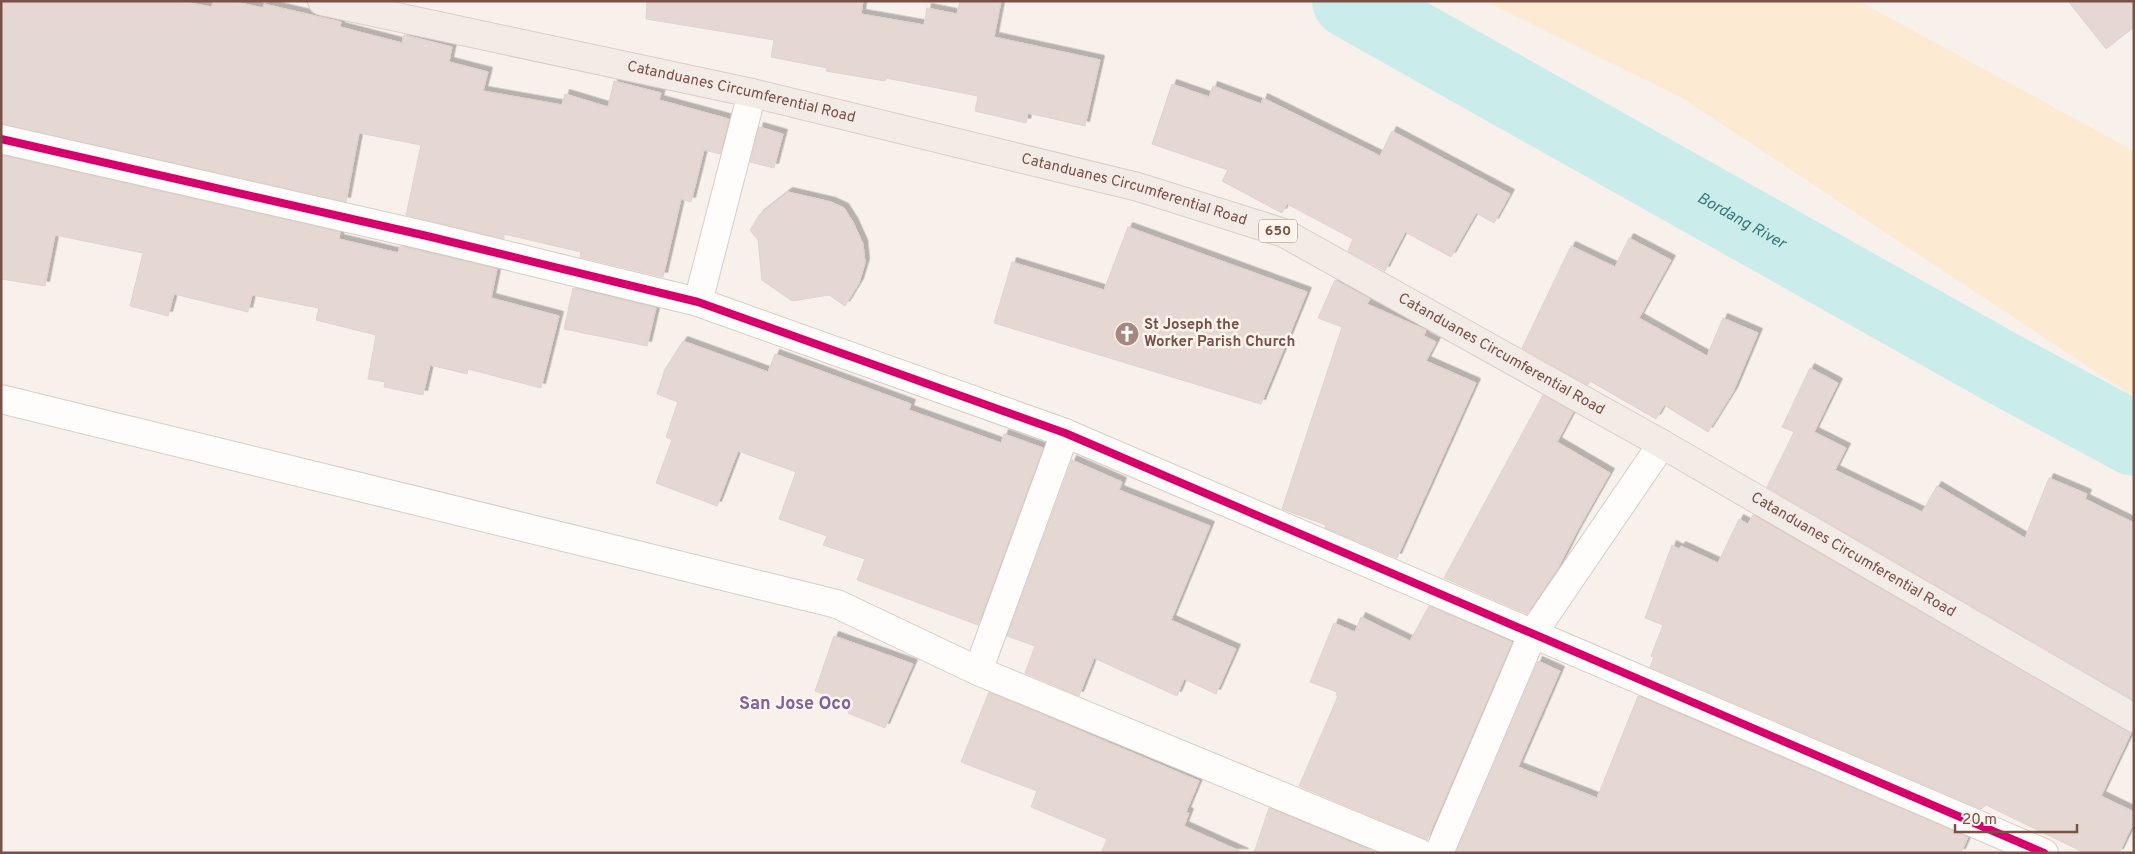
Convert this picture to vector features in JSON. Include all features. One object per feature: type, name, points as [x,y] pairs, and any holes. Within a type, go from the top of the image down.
[{"type":"main road","name":"Catanduanes Circumferential Road","points":[[322,1],[752,93],[1138,187],[1284,233],[1662,444],[2134,718]]},
{"type":"street","points":[[698,302],[752,93]]},
{"type":"street","points":[[1,138],[427,236],[698,302],[1065,433],[2044,853]]},
{"type":"street","points":[[1,399],[837,604],[978,671],[1419,853]]},
{"type":"street","points":[[978,671],[1065,433]]},
{"type":"street","points":[[1439,853],[1533,633],[1662,444]]},
{"type":"sand","points":[[1485,1],[1859,1],[2134,151],[2134,397],[1682,98]]},
{"type":"building","points":[[1,1],[178,1],[212,7],[213,1],[231,1],[263,8],[264,4],[341,22],[340,27],[402,43],[404,35],[452,47],[449,62],[488,72],[483,91],[562,105],[565,94],[608,107],[614,81],[661,93],[659,100],[729,119],[720,154],[704,150],[691,202],[681,199],[663,277],[580,257],[581,252],[504,234],[504,239],[406,215],[421,145],[359,133],[346,202],[1,124]]},
{"type":"building","points":[[647,1],[863,1],[861,14],[924,25],[927,8],[957,14],[960,1],[1001,1],[994,37],[1100,60],[1085,126],[1028,113],[1026,123],[975,111],[978,96],[886,78],[885,81],[826,71],[827,68],[771,57],[774,40],[646,19]]},
{"type":"building","points":[[2068,1],[2134,1],[2134,27],[2106,49]]},
{"type":"building","points":[[1172,84],[1209,97],[1213,86],[1261,104],[1263,98],[1380,156],[1392,131],[1510,194],[1494,223],[1476,213],[1451,257],[1405,232],[1385,271],[1348,251],[1353,239],[1287,204],[1282,213],[1222,181],[1228,170],[1152,144]]},
{"type":"building","points":[[759,127],[783,134],[774,168],[750,162]]},
{"type":"building","points":[[1,155],[340,232],[339,239],[398,253],[400,246],[497,269],[491,298],[559,316],[541,388],[468,369],[467,374],[430,365],[423,395],[384,387],[385,382],[368,379],[376,335],[316,320],[319,308],[252,295],[248,312],[174,294],[168,316],[130,306],[143,253],[55,235],[45,286],[1,279]]},
{"type":"building","points":[[788,192],[831,202],[844,208],[853,222],[863,244],[865,263],[859,283],[845,306],[829,295],[792,301],[762,280],[758,240],[750,230],[759,215]]},
{"type":"building","points":[[1128,227],[1307,292],[1261,404],[994,323],[1012,262],[1104,290]]},
{"type":"building","points":[[1629,238],[1671,260],[1639,318],[1707,356],[1723,318],[1758,333],[1733,392],[1708,432],[1664,405],[1656,419],[1590,381],[1588,385],[1522,348],[1571,246],[1615,267]]},
{"type":"building","points":[[1335,280],[1370,299],[1367,304],[1426,330],[1424,336],[1436,342],[1426,361],[1476,383],[1397,558],[1325,528],[1326,525],[1282,509],[1342,327],[1318,318]]},
{"type":"building","points":[[573,288],[656,308],[647,346],[564,329]]},
{"type":"building","points":[[683,341],[768,372],[775,354],[911,404],[909,410],[1001,443],[1004,434],[1043,448],[978,625],[857,580],[865,559],[823,545],[827,536],[779,519],[796,472],[738,451],[717,506],[656,483],[672,440],[666,437],[678,402],[657,394],[665,369]]},
{"type":"building","points":[[1810,368],[1838,383],[1814,432],[1846,448],[1835,470],[1922,512],[1937,486],[2025,538],[2049,478],[2087,494],[2085,499],[2134,523],[2134,700],[1767,487],[1794,432],[1782,427]]},
{"type":"building","points":[[1543,395],[1573,412],[1557,442],[1610,473],[1558,568],[1527,614],[1444,578]]},
{"type":"building","points":[[1072,460],[1122,482],[1119,490],[1210,526],[1171,620],[1236,649],[1216,694],[1184,679],[1177,696],[1094,658],[1079,696],[1025,673],[1035,646],[1007,636]]},
{"type":"building","points":[[1753,515],[2131,733],[2101,796],[2134,812],[2134,822],[2119,853],[2085,853],[1986,805],[1981,809],[1650,667],[1654,657],[1651,656],[1663,625],[1645,618],[1672,545],[1679,549],[1681,546],[1718,563],[1739,519],[1748,524]]},
{"type":"building","points":[[1429,606],[1512,642],[1427,840],[1299,786],[1338,696],[1336,695],[1337,692],[1310,682],[1334,623],[1355,632],[1361,617],[1410,641]]},
{"type":"building","points":[[834,636],[913,664],[885,728],[848,713],[852,704],[815,691]]},
{"type":"building","points":[[1538,661],[1560,671],[1518,767],[1597,798],[1638,696],[1968,837],[1961,853],[1456,853]]},
{"type":"building","points":[[989,692],[1199,781],[1186,812],[1189,813],[1184,826],[1244,853],[1101,853],[1107,839],[1031,807],[1037,791],[961,762]]},
{"type":"building","points":[[1269,808],[1377,853],[1254,853]]},
{"type":"waterway","name":"Bordang River","points":[[1349,1],[2004,369],[2134,439]]},
{"type":"cycle path","points":[[1,139],[427,236],[698,302],[1065,433],[2044,853]]},
{"type":"place","name":"St Joseph the Worker Parish Church","points":[[1127,334]]},
{"type":"district","name":"San Jose Oco","points":[[795,704]]}]
